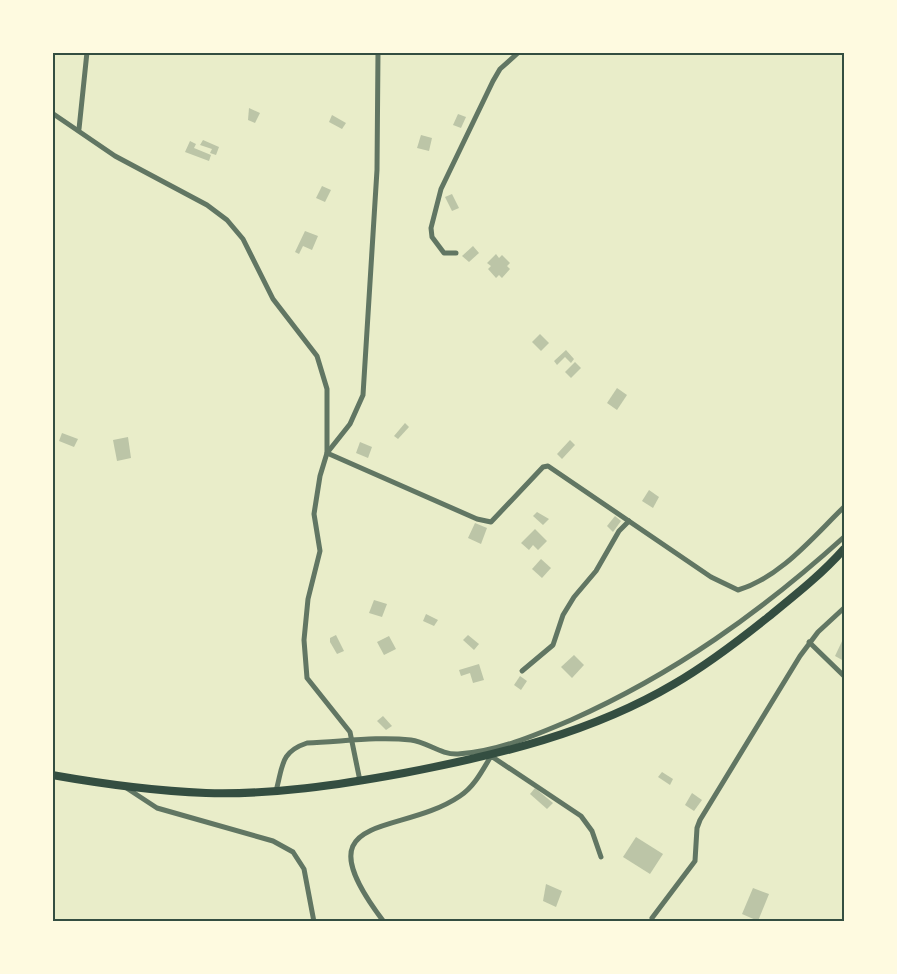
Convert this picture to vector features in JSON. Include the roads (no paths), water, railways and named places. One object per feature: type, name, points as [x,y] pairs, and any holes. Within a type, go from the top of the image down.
[{"type":"main road","points":[[52,775],[206,793],[276,791],[360,781],[490,756],[568,734],[673,685],[740,640],[800,591],[844,549]]},
{"type":"street","points":[[79,129],[87,52]]},
{"type":"street","points":[[327,453],[350,424],[363,395],[377,170],[378,52]]},
{"type":"street","points":[[456,253],[444,253],[432,237],[430,228],[441,189],[493,81],[500,69],[519,52]]},
{"type":"street","points":[[52,113],[79,129],[115,156],[207,205],[227,220],[243,239],[273,299],[317,356],[327,389],[327,453],[314,514],[320,551],[305,619],[305,670],[307,678],[340,718],[353,741],[360,781]]},
{"type":"street","points":[[327,453],[477,519],[491,522],[543,467],[548,466],[711,577],[738,590],[752,586],[776,570],[844,507]]},
{"type":"street","points":[[522,671],[553,645],[563,615],[574,597],[596,570],[619,531],[629,521]]},
{"type":"street","points":[[276,791],[286,754],[292,748],[307,743],[410,740],[456,754],[491,748],[558,725],[618,699],[717,641],[759,610],[844,537]]},
{"type":"street","points":[[652,918],[695,861],[697,828],[700,820],[809,642],[844,608]]},
{"type":"street","points":[[809,642],[844,676]]},
{"type":"street","points":[[384,921],[364,892],[353,866],[351,855],[354,841],[370,829],[441,806],[462,795],[475,781],[490,756],[581,816],[592,831],[601,856]]},
{"type":"street","points":[[123,785],[157,808],[273,841],[293,852],[304,869],[314,921]]}]
